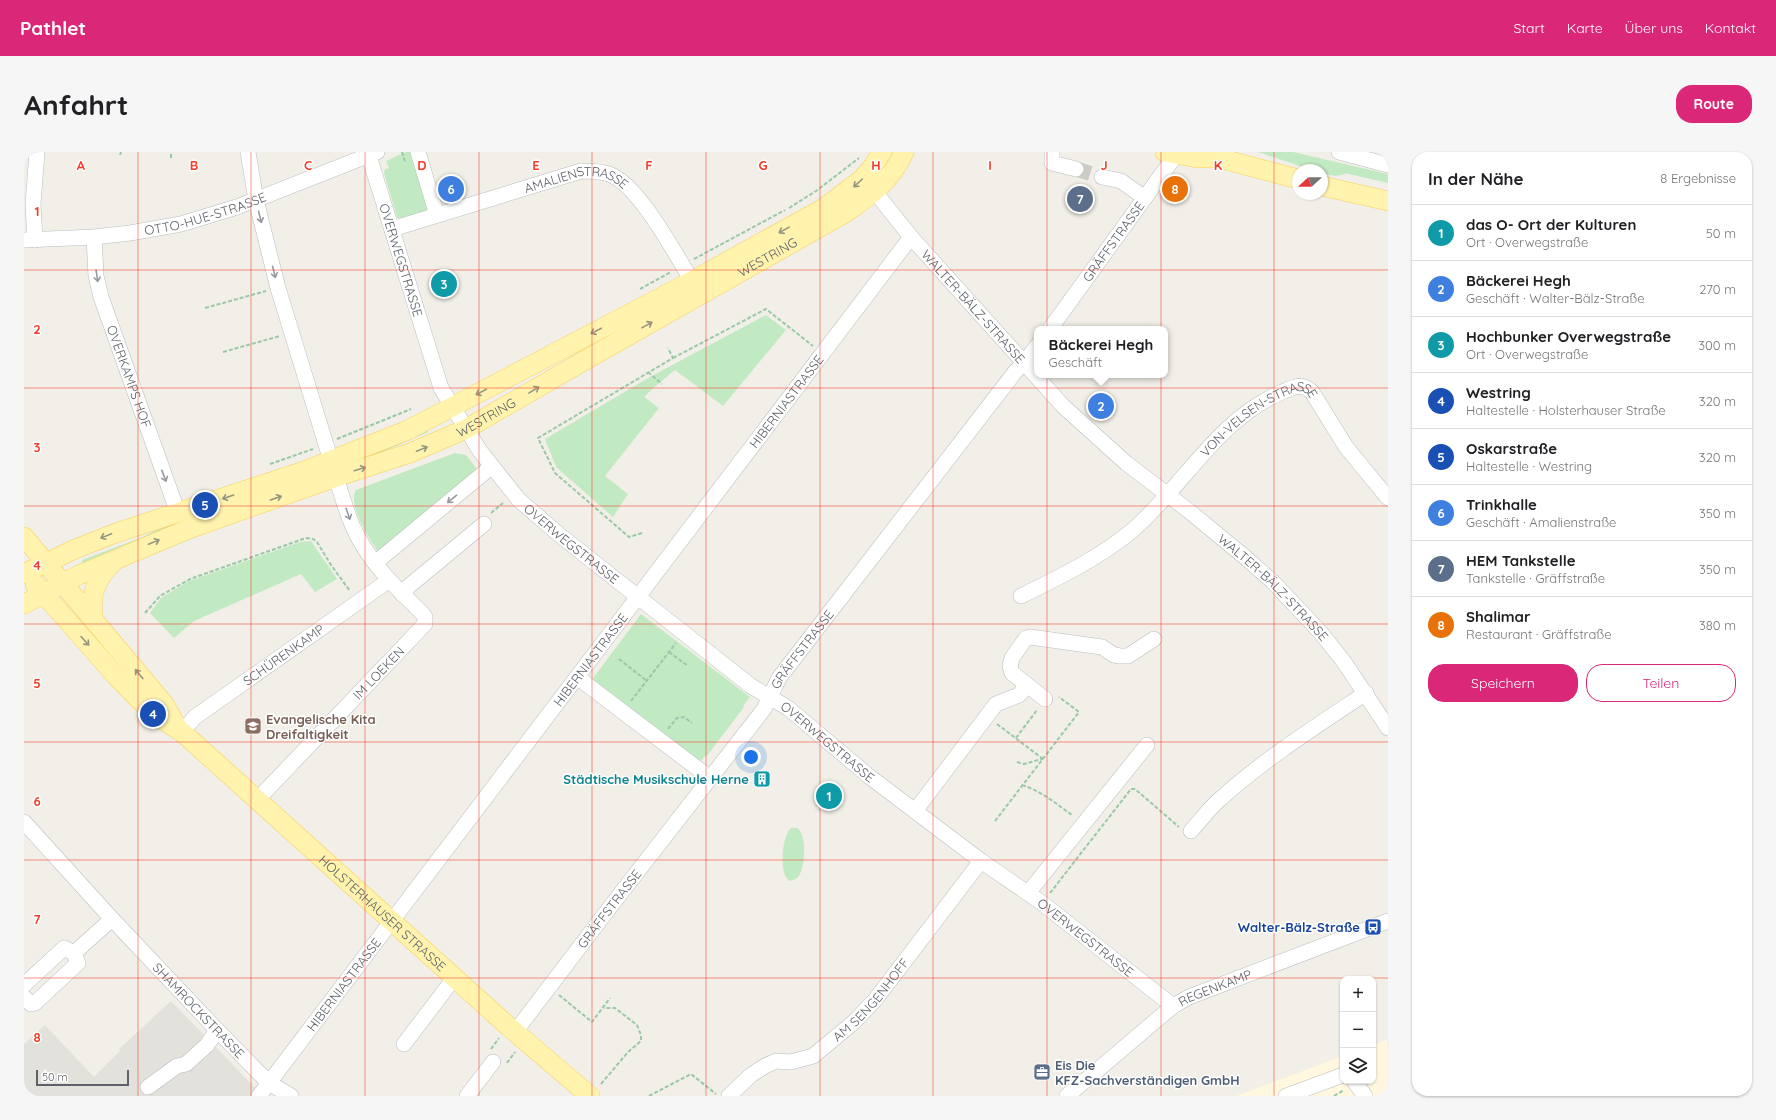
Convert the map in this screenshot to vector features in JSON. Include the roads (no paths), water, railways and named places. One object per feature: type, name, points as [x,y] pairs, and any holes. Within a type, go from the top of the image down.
[{"type":"main road","name":"WESTRING","points":[[25,573],[75,549],[116,533],[331,461],[383,441],[452,407],[687,273],[824,208],[862,179],[871,169],[882,152]]},
{"type":"main road","name":"WESTRING","points":[[24,604],[62,583],[118,557],[186,530],[331,461],[410,453],[466,429],[594,355],[816,231],[845,213],[875,192],[887,181],[904,152]]},
{"type":"main road","points":[[1171,153],[1197,158],[1216,155],[1292,177]]},
{"type":"main road","points":[[1328,187],[1388,201]]},
{"type":"main road","name":"HOLSTERHAUSER STRASSE","points":[[24,537],[164,704],[179,730]]},
{"type":"main road","points":[[93,618],[92,604],[96,584],[103,571],[118,557]]},
{"type":"main road","name":"HOLSTERHAUSER STRASSE","points":[[25,573],[117,677],[153,714],[179,730],[515,1032],[585,1091]]},
{"type":"street","points":[[30,240],[37,152]]},
{"type":"street","points":[[248,152],[256,200],[291,333],[353,527],[375,563],[388,581],[402,594],[409,586],[484,524]]},
{"type":"street","points":[[418,152],[437,215]]},
{"type":"street","points":[[1052,152],[1052,163],[1076,169]]},
{"type":"street","points":[[1339,152],[1388,165]]},
{"type":"street","name":"GRÄFFSTRASSE","points":[[1052,326],[1171,162],[1171,153]]},
{"type":"street","name":"OTTO-HUE-STRASSE","points":[[30,240],[130,234],[181,224],[256,200],[374,154]]},
{"type":"street","name":"OVERWEGSTRASSE","points":[[374,154],[392,229],[441,388],[491,467],[513,494],[557,533],[751,686],[788,708],[870,777],[981,862],[1042,903],[1174,1006]]},
{"type":"street","name":"AMALIENSTRASSE","points":[[392,229],[581,171],[608,173],[630,188],[646,207],[687,273]]},
{"type":"street","points":[[1102,176],[1120,181],[1145,198]]},
{"type":"street","name":"WALTER-BÄLZ-STRASSE","points":[[875,192],[911,237],[1034,374]]},
{"type":"street","name":"OVERKAMPS HOF","points":[[94,237],[96,276],[101,297],[178,513]]},
{"type":"street","name":"HIBERNIASTRASSE","points":[[259,1096],[911,237]]},
{"type":"street","name":"GRÄFFSTRASSE","points":[[515,1032],[764,709],[779,678],[1015,372],[1024,364],[1034,350]]},
{"type":"street","name":"WALTER-BÄLZ-STRASSE","points":[[1037,378],[1091,433],[1126,463],[1246,558],[1273,582],[1321,633],[1366,693],[1388,728]]},
{"type":"street","name":"VON-VELSEN-STRASSE","points":[[1168,495],[1190,466],[1230,425],[1252,408],[1274,395],[1298,385],[1306,386],[1312,392],[1346,447],[1388,498]]},
{"type":"street","points":[[375,563],[491,467]]},
{"type":"street","points":[[1021,596],[1078,566],[1118,541],[1133,530],[1168,495]]},
{"type":"street","name":"SCHÜRENKAMP","points":[[179,730],[195,717],[388,581]]},
{"type":"street","name":"IM LOEKEN","points":[[257,800],[423,628],[426,621],[422,613],[402,594]]},
{"type":"street","points":[[1045,699],[1012,673],[1010,666],[1012,658],[1026,638],[1030,637],[1102,647],[1114,655],[1120,656],[1128,656],[1154,639]]},
{"type":"street","points":[[577,677],[710,778]]},
{"type":"street","points":[[915,811],[996,704],[1019,695],[1027,685]]},
{"type":"street","points":[[1192,831],[1217,802],[1250,774],[1304,734],[1366,693]]},
{"type":"street","points":[[1028,893],[1147,744]]},
{"type":"street","name":"SHAMROCKSTRASSE","points":[[24,822],[112,919],[217,1030],[269,1083],[291,1096]]},
{"type":"street","name":"AM SENGENHOFF","points":[[729,1096],[750,1075],[765,1066],[776,1061],[791,1062],[812,1056],[854,1022],[875,1000],[981,862]]},
{"type":"street","points":[[74,953],[112,919]]},
{"type":"street","name":"REGENKAMP","points":[[1067,1096],[1174,1006],[1189,997],[1388,921]]},
{"type":"street","points":[[24,985],[64,948],[74,953],[78,963],[35,1003],[31,1004],[24,997]]},
{"type":"street","points":[[404,1044],[455,977]]},
{"type":"street","points":[[148,1087],[177,1066],[186,1064],[207,1044],[217,1030]]},
{"type":"street","points":[[467,1096],[493,1062]]},
{"type":"street","points":[[1286,1096],[1340,1076]]},
{"type":"street","points":[[1356,1084],[1365,1096]]},
{"type":"tunnel","points":[[1076,169],[1102,177]]},
{"type":"place","name":"Trinkhalle","points":[[451,189]]},
{"type":"place","name":"Shalimar","points":[[1175,189]]},
{"type":"place","name":"HEM Tankstelle","points":[[1080,199]]},
{"type":"place","name":"Hochbunker Overwegstraße","points":[[444,284]]},
{"type":"place","name":"Bäckerei Hegh","points":[[1101,406]]},
{"type":"place","name":"Oskarstraße","points":[[205,505]]},
{"type":"place","name":"Westring","points":[[153,714]]},
{"type":"place","name":"Evangelische Kita Dreifaltigkeit","points":[[253,726]]},
{"type":"place","name":"Städtische Musikschule Herne","points":[[762,779]]},
{"type":"place","name":"das O- Ort der Kulturen","points":[[829,796]]},
{"type":"place","name":"Walter-Bälz-Straße","points":[[1373,927]]},
{"type":"place","name":"Eis Die KFZ-Sachverständigen GmbH","points":[[1042,1072]]}]
